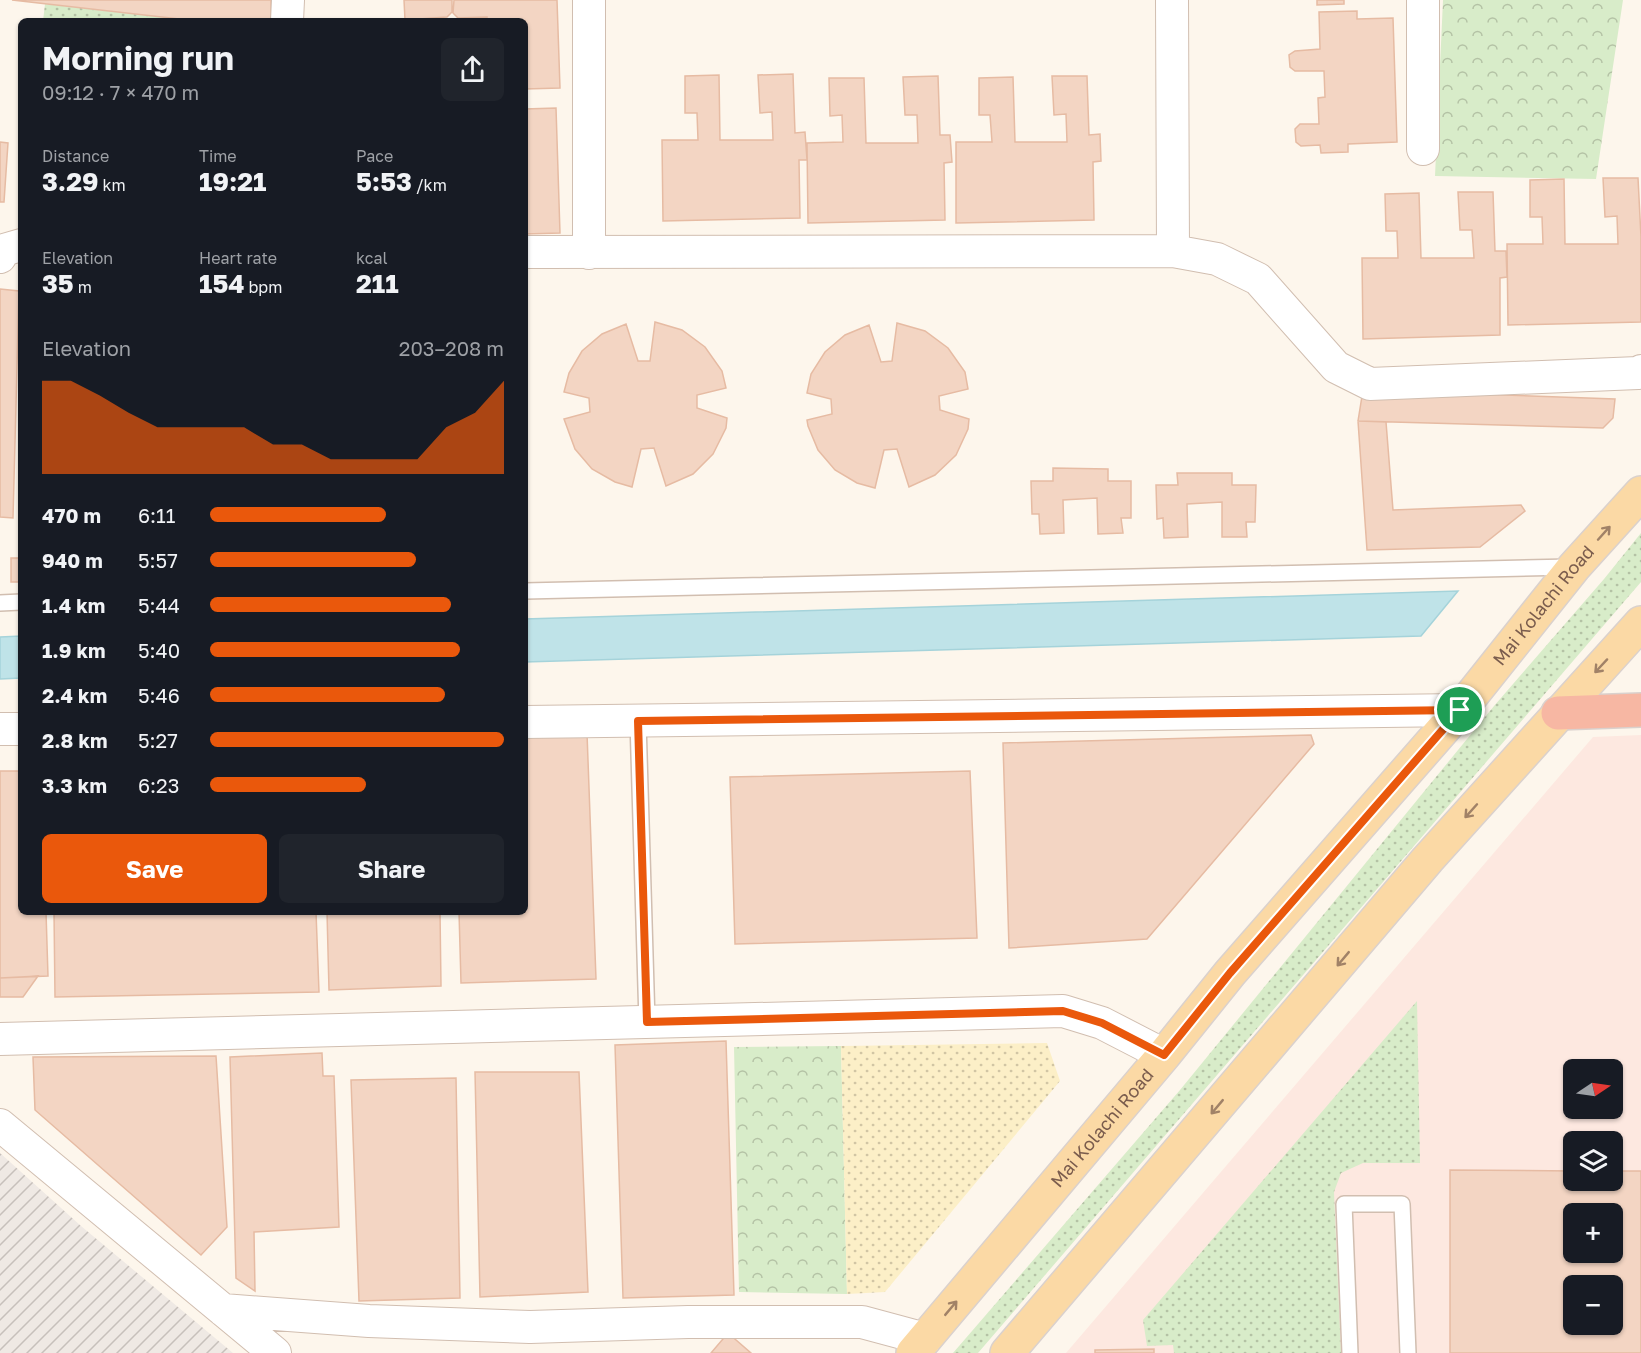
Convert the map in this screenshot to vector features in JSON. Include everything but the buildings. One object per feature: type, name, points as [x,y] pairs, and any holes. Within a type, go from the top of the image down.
[{"type":"highway","points":[[1558,713],[1641,710]]},
{"type":"main road","name":"Mai Kolachi Road","points":[[919,1346],[1164,1055],[1230,973],[1460,710],[1574,567],[1641,493]]},
{"type":"main road","points":[[1007,1353],[1420,868],[1641,623]]},
{"type":"street","points":[[287,18],[288,0]]},
{"type":"street","points":[[589,0],[589,253]]},
{"type":"street","points":[[1172,0],[1173,251]]},
{"type":"street","points":[[1423,0],[1423,149]]},
{"type":"street","points":[[0,257],[4,250],[18,246]]},
{"type":"street","points":[[528,252],[1173,251],[1216,259],[1258,279],[1336,367],[1371,384],[1641,371]]},
{"type":"street","points":[[528,722],[1460,710]]},
{"type":"street","points":[[0,729],[18,729]]},
{"type":"street","points":[[0,1039],[1063,1011],[1102,1023],[1164,1055]]},
{"type":"street","points":[[0,1125],[274,1353]]},
{"type":"street","points":[[223,1310],[369,1321],[530,1327],[688,1322],[862,1322],[919,1346]]},
{"type":"lane","points":[[528,591],[1574,567]]},
{"type":"lane","points":[[0,603],[18,602]]},
{"type":"lane","points":[[638,721],[647,1022]]},
{"type":"lane","points":[[1350,1353],[1344,1204],[1402,1204],[1408,1353]]},
{"type":"shaded area","points":[[1641,735],[1641,1353],[1066,1353],[1593,737]]},
{"type":"shaded area","points":[[0,1153],[81,1226],[233,1353],[0,1353]]},
{"type":"green space","points":[[1443,0],[1623,0],[1596,179],[1435,176]]},
{"type":"green space","points":[[45,4],[170,18],[43,18]]},
{"type":"green space","points":[[1641,533],[1641,582],[978,1353],[953,1353],[1180,1090],[1494,706]]},
{"type":"green space","points":[[1417,1001],[1420,1163],[1363,1163],[1341,1173],[1334,1192],[1341,1353],[1174,1353],[1173,1345],[1147,1346],[1143,1320]]},
{"type":"green space","points":[[841,1046],[847,1294],[739,1292],[734,1047]]},
{"type":"sand","points":[[1047,1043],[1060,1081],[885,1292],[847,1294],[841,1046]]},
{"type":"water","points":[[1458,591],[1421,636],[528,662],[528,619]]},
{"type":"water","points":[[18,636],[18,678],[0,679],[0,637]]},
{"type":"route","points":[[1460,710],[1230,973],[1164,1055],[1102,1023],[1063,1011],[647,1022],[638,721],[1460,710]]}]
